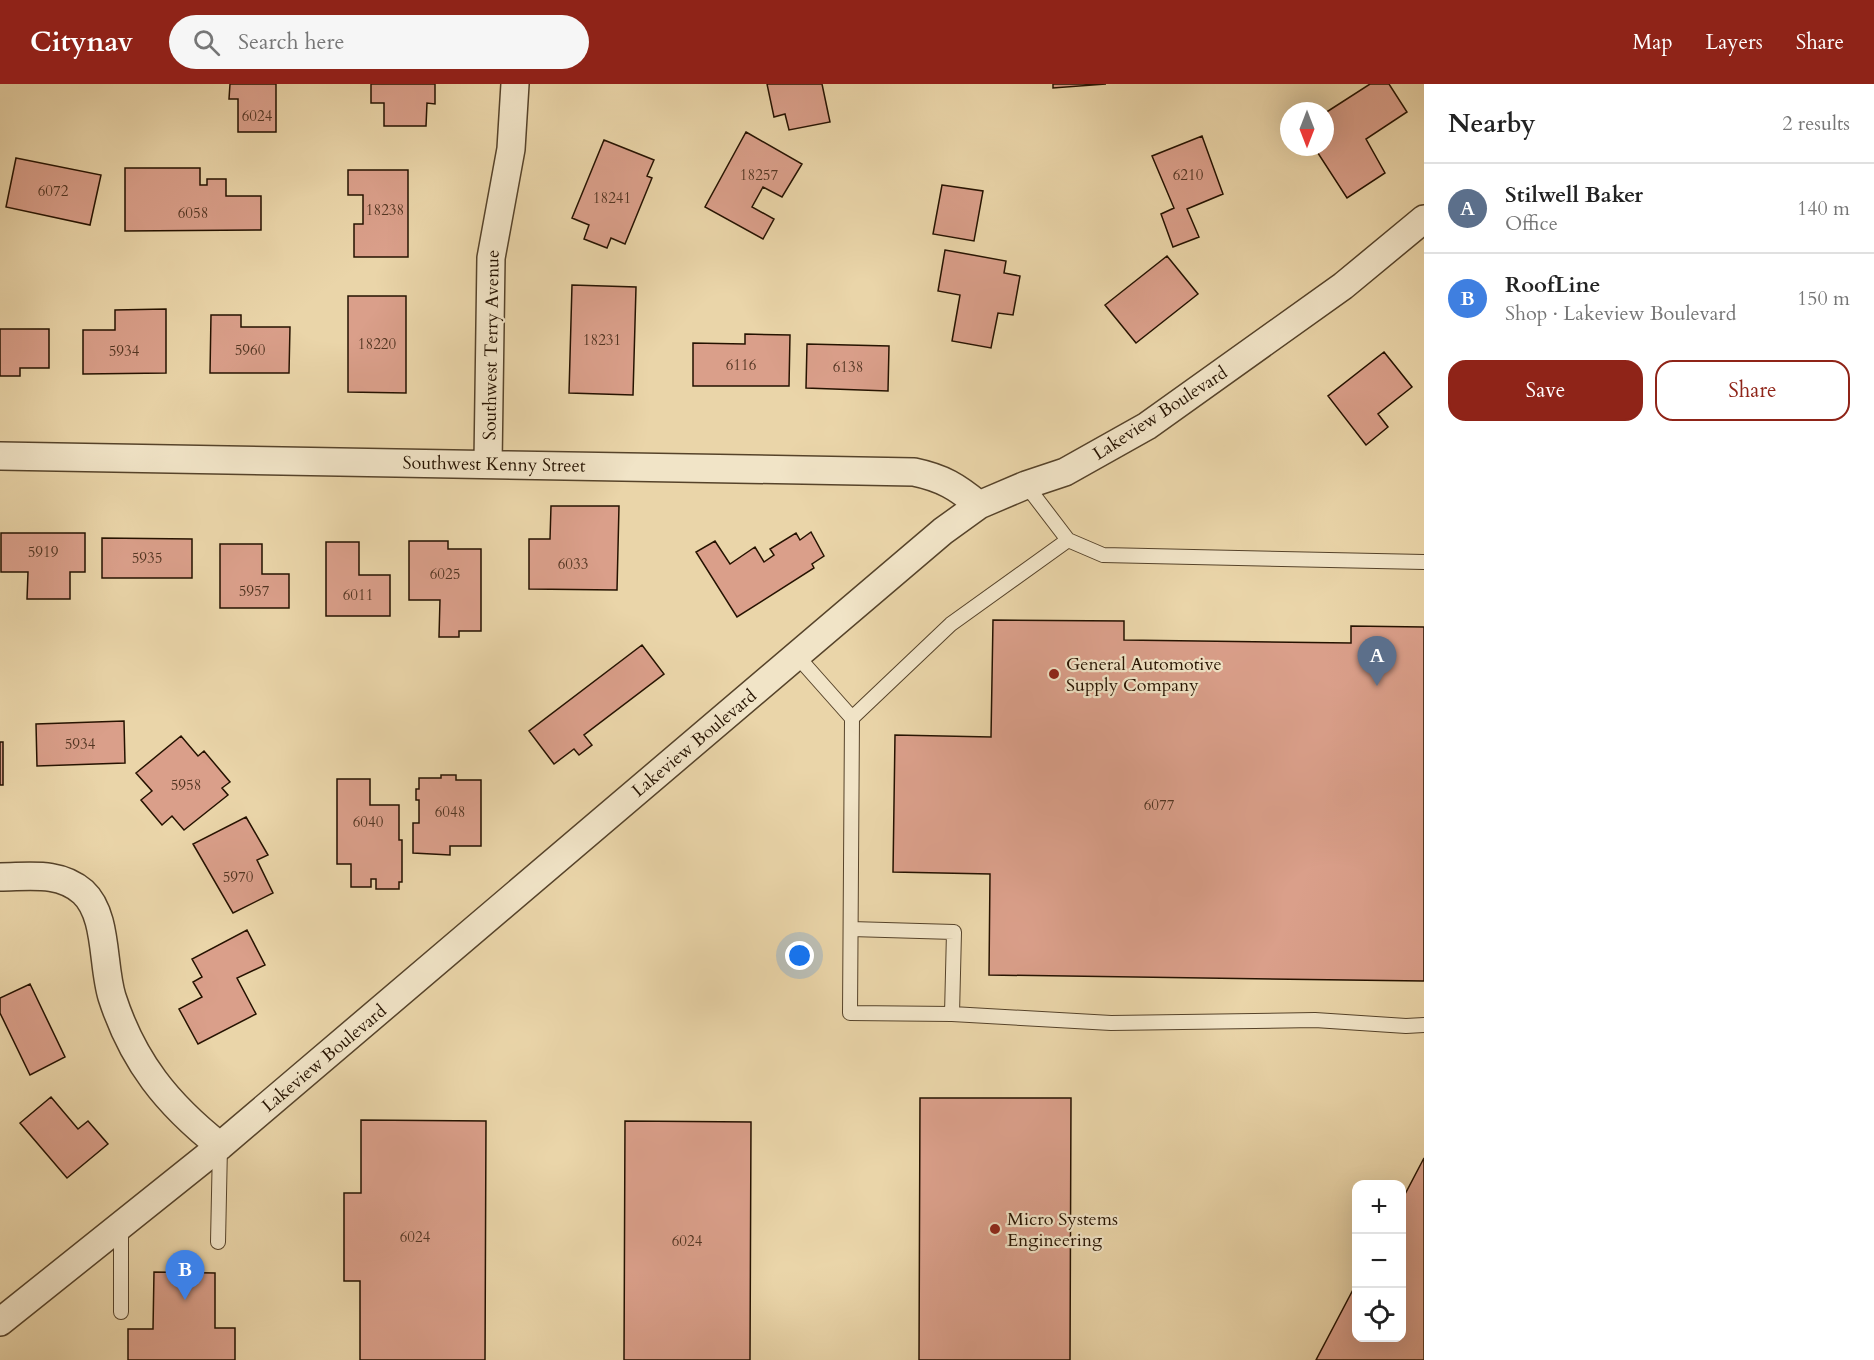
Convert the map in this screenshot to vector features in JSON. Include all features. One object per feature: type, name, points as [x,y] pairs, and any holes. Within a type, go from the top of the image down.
[{"type":"street","name":"Southwest Terry Avenue","points":[[489,463],[491,258],[511,149],[515,84]]},
{"type":"street","name":"Lakeview Boulevard","points":[[0,1322],[220,1146],[944,531],[979,505],[1026,485],[1065,472],[1147,426],[1343,286],[1424,219]]},
{"type":"street","name":"Southwest Kenny Street","points":[[0,456],[914,472],[955,485],[979,505]]},
{"type":"street","points":[[0,877],[44,875],[65,880],[84,893],[96,911],[100,925],[111,995],[138,1057],[153,1081],[175,1107],[220,1146]]},
{"type":"lane","points":[[1026,485],[1068,540],[1103,555],[1424,562]]},
{"type":"lane","points":[[852,718],[951,624],[1068,540]]},
{"type":"lane","points":[[797,656],[852,718],[850,1012],[952,1014],[1111,1023],[1315,1020],[1406,1026],[1424,1025]]},
{"type":"lane","points":[[851,929],[954,932],[952,1014]]},
{"type":"lane","points":[[218,1242],[220,1146]]},
{"type":"lane","points":[[121,1226],[121,1312]]},
{"type":"building","points":[[230,84],[276,84],[276,132],[238,132],[238,99],[229,99]]},
{"type":"building","points":[[371,84],[435,84],[435,104],[427,103],[426,126],[384,126],[384,103],[371,103]]},
{"type":"building","points":[[767,84],[822,84],[830,122],[789,130],[785,114],[774,117]]},
{"type":"building","points":[[1053,84],[1106,84],[1053,88]]},
{"type":"building","points":[[1370,84],[1389,84],[1407,112],[1366,139],[1385,173],[1347,198],[1320,156],[1334,156],[1334,107]]},
{"type":"building","points":[[746,132],[802,164],[782,197],[763,187],[752,207],[774,219],[763,239],[705,207]]},
{"type":"building","points":[[1202,136],[1223,194],[1187,209],[1199,237],[1173,247],[1161,214],[1174,208],[1152,156]]},
{"type":"building","points":[[604,140],[654,160],[647,176],[652,178],[625,244],[611,238],[607,248],[584,239],[589,225],[572,218]]},
{"type":"building","points":[[16,158],[101,175],[90,225],[6,207]]},
{"type":"building","points":[[125,168],[200,168],[200,185],[207,185],[207,179],[226,179],[226,196],[261,196],[261,230],[125,231]]},
{"type":"building","points":[[348,170],[408,170],[408,257],[354,257],[354,224],[363,224],[363,195],[348,195]]},
{"type":"building","points":[[942,185],[983,191],[974,241],[933,234]]},
{"type":"building","points":[[945,250],[1006,261],[1004,273],[1020,276],[1013,315],[998,313],[991,348],[952,341],[960,295],[938,291]]},
{"type":"building","points":[[1167,256],[1198,294],[1136,343],[1105,305]]},
{"type":"building","points":[[572,285],[636,287],[633,395],[569,393]]},
{"type":"building","points":[[348,296],[406,296],[406,393],[348,392]]},
{"type":"building","points":[[166,309],[166,373],[83,374],[83,330],[115,330],[115,310]]},
{"type":"building","points":[[211,315],[241,315],[241,327],[290,327],[289,373],[210,373]]},
{"type":"building","points":[[0,329],[49,329],[49,368],[20,368],[20,376],[0,376]]},
{"type":"building","points":[[745,334],[790,335],[789,386],[693,386],[693,343],[745,344]]},
{"type":"building","points":[[807,344],[889,346],[888,391],[806,388]]},
{"type":"building","points":[[1384,352],[1412,387],[1378,414],[1388,427],[1366,445],[1328,396]]},
{"type":"building","points":[[551,506],[619,506],[617,590],[529,589],[529,539],[550,539]]},
{"type":"building","points":[[811,532],[824,556],[812,564],[814,568],[737,617],[696,552],[715,541],[730,564],[755,547],[764,562],[774,555],[770,549],[796,533],[800,540]]},
{"type":"building","points":[[1,533],[85,533],[85,572],[70,572],[70,599],[27,599],[28,572],[1,572]]},
{"type":"building","points":[[102,538],[192,539],[192,578],[102,578]]},
{"type":"building","points":[[409,541],[448,541],[448,549],[481,549],[481,631],[459,631],[459,637],[439,637],[440,600],[409,600]]},
{"type":"building","points":[[326,542],[359,542],[359,575],[390,575],[390,616],[326,616]]},
{"type":"building","points":[[220,544],[262,544],[262,574],[289,574],[289,608],[220,608]]},
{"type":"building","points":[[993,620],[1124,621],[1124,640],[1351,643],[1351,626],[1424,627],[1424,981],[989,975],[990,874],[893,872],[895,735],[991,737]]},
{"type":"building","points":[[642,645],[664,674],[584,735],[592,745],[579,755],[574,749],[554,764],[529,731]]},
{"type":"building","points":[[124,721],[125,763],[37,766],[36,724]]},
{"type":"building","points":[[181,736],[198,756],[204,751],[230,782],[222,788],[228,795],[184,830],[172,816],[162,825],[141,800],[152,791],[136,773]]},
{"type":"building","points":[[0,742],[3,742],[3,785],[0,785]]},
{"type":"building","points":[[441,775],[456,775],[456,780],[481,780],[481,846],[450,846],[450,855],[413,853],[413,823],[419,823],[419,800],[416,800],[416,789],[419,789],[419,778],[441,778]]},
{"type":"building","points":[[337,779],[370,779],[370,805],[399,805],[402,882],[399,882],[399,889],[376,889],[376,879],[371,879],[371,887],[351,887],[351,864],[337,864]]},
{"type":"building","points":[[246,817],[268,855],[257,860],[273,893],[233,913],[193,844]]},
{"type":"building","points":[[247,930],[265,965],[237,978],[256,1014],[198,1044],[179,1009],[202,997],[193,982],[202,977],[192,959]]},
{"type":"building","points":[[30,984],[65,1057],[30,1075],[0,1013],[0,998]]},
{"type":"building","points":[[51,1097],[78,1129],[88,1121],[108,1144],[67,1178],[20,1123]]},
{"type":"building","name":"Micro Systems Engineering","points":[[920,1098],[1071,1098],[1070,1360],[919,1360]]},
{"type":"building","points":[[361,1120],[486,1121],[485,1360],[360,1360],[360,1281],[344,1281],[344,1193],[361,1193]]},
{"type":"building","points":[[625,1121],[751,1122],[750,1360],[624,1360]]},
{"type":"building","points":[[1424,1158],[1424,1360],[1316,1360],[1352,1292],[1352,1342],[1406,1342],[1406,1192]]},
{"type":"building","points":[[154,1272],[215,1273],[215,1328],[235,1328],[235,1360],[128,1360],[128,1329],[153,1329]]},
{"type":"place","name":"General Automotive Supply Company","points":[[1054,674]]},
{"type":"place","name":"Stilwell Baker","points":[[1377,686]]},
{"type":"place","name":"Micro Systems Engineering","points":[[995,1229]]},
{"type":"place","name":"RoofLine","points":[[185,1300]]}]
